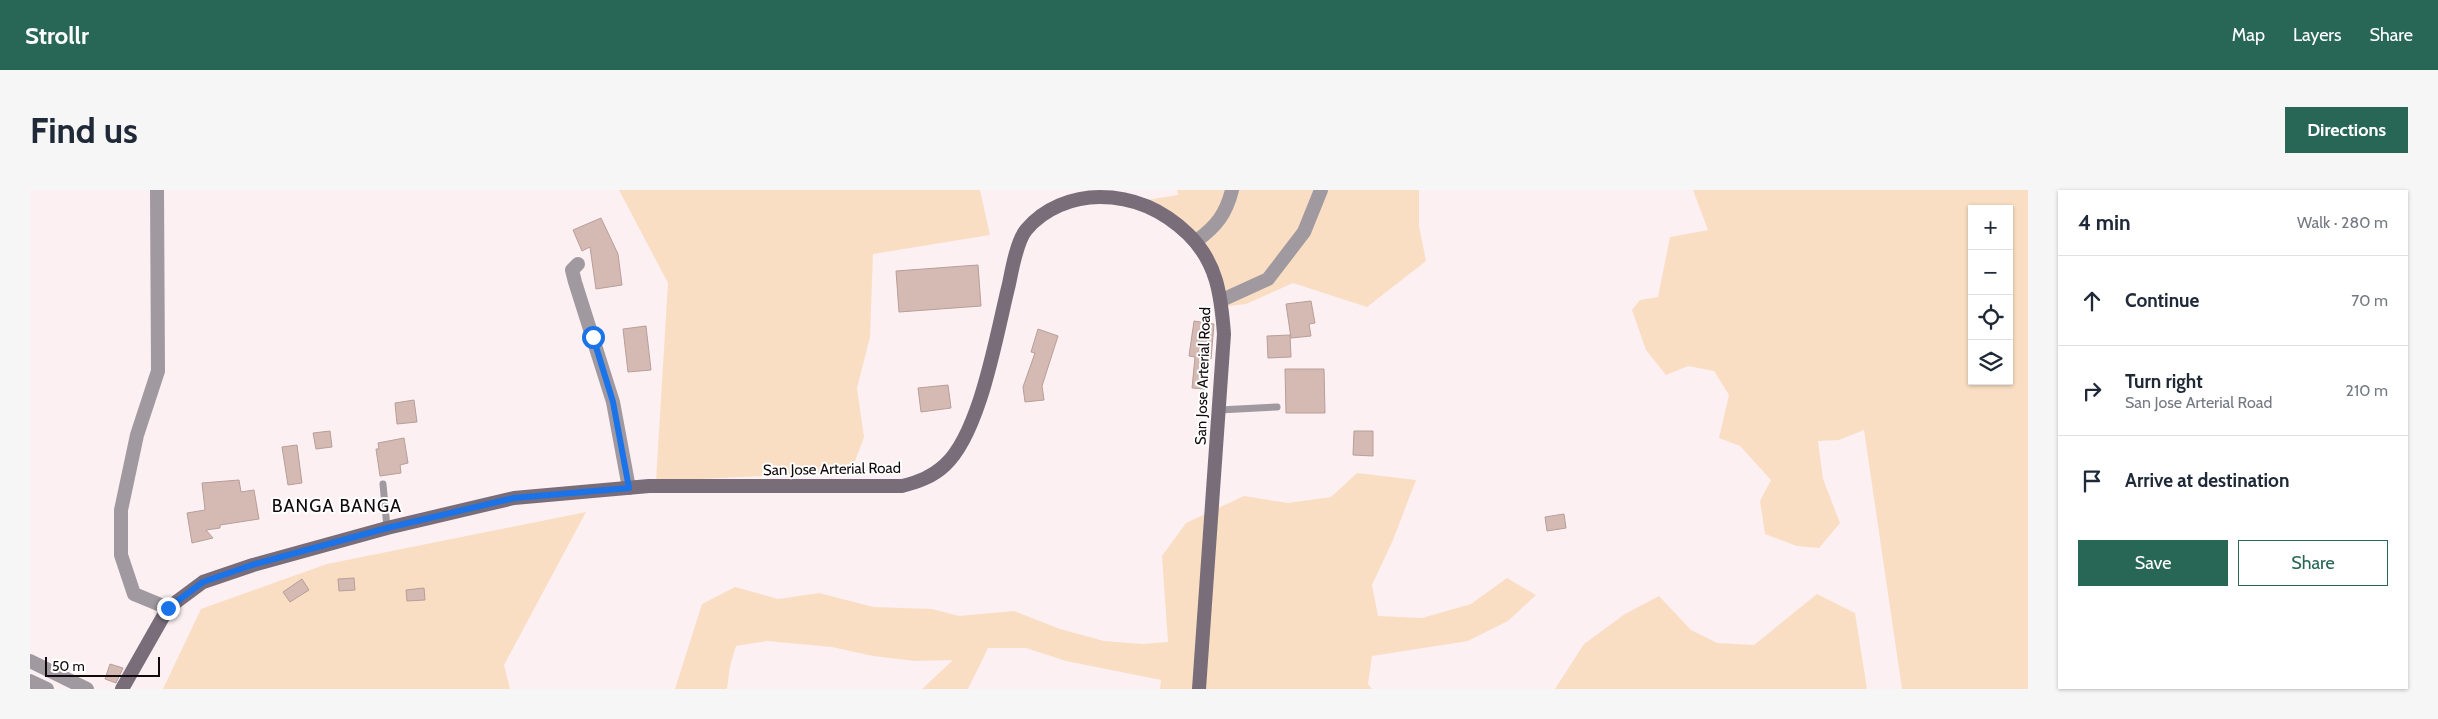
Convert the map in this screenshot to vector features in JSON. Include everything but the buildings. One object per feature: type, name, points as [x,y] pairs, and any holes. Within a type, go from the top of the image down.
[{"type":"main road","name":"San Jose Arterial Road","points":[[122,689],[168,608],[203,582],[252,565],[387,528],[514,498],[629,488],[902,486],[925,480],[946,464],[963,440],[990,368],[1014,262],[1025,231],[1050,209],[1084,197],[1118,197],[1150,206],[1173,219],[1196,242],[1214,268],[1222,300],[1224,334],[1199,689]]},
{"type":"street","points":[[158,190],[158,371],[137,435],[121,510],[122,555],[134,594],[168,608]]},
{"type":"street","points":[[1196,242],[1213,229],[1227,208],[1232,190]]},
{"type":"street","points":[[1222,300],[1268,279],[1304,232],[1321,190]]},
{"type":"street","points":[[578,264],[572,270],[613,402],[629,488]]},
{"type":"street","points":[[30,661],[87,689]]},
{"type":"street","points":[[30,681],[48,689]]},
{"type":"lane","points":[[1219,410],[1277,407]]},
{"type":"lane","points":[[383,484],[387,528]]},
{"type":"shaded area","points":[[619,190],[980,190],[990,235],[873,254],[870,337],[857,388],[864,437],[851,472],[656,481],[668,283]]},
{"type":"shaded area","points":[[1177,190],[1419,190],[1419,226],[1426,261],[1367,307],[1293,283],[1246,304],[1222,307],[1196,241],[1134,202],[1178,195]]},
{"type":"shaded area","points":[[1693,190],[2028,190],[2028,689],[1902,689],[1864,430],[1839,440],[1818,441],[1823,479],[1840,523],[1819,548],[1797,546],[1765,534],[1760,501],[1771,480],[1740,446],[1719,438],[1729,395],[1714,371],[1688,366],[1666,375],[1646,350],[1632,310],[1640,300],[1658,297],[1670,237],[1708,230]]},
{"type":"shaded area","points":[[1357,473],[1416,480],[1393,540],[1372,585],[1378,616],[1422,618],[1471,604],[1507,578],[1536,595],[1508,621],[1468,641],[1372,656],[1368,684],[1372,689],[1160,689],[1161,680],[1066,661],[1026,648],[988,648],[968,689],[922,689],[953,660],[915,661],[873,656],[832,647],[767,641],[736,646],[730,666],[727,689],[675,689],[702,604],[735,587],[778,599],[819,593],[873,607],[932,609],[959,616],[1014,611],[1060,629],[1104,641],[1142,644],[1168,642],[1162,556],[1186,523],[1244,496],[1288,503],[1331,497]]},
{"type":"shaded area","points":[[586,512],[504,665],[510,689],[163,689],[201,609],[327,564]]},
{"type":"shaded area","points":[[1817,594],[1855,613],[1867,689],[1555,689],[1584,644],[1625,614],[1659,596],[1691,630],[1717,643],[1754,645]]},
{"type":"district","name":"BANGA BANGA","points":[[337,506]]},
{"type":"route","points":[[168,608],[203,582],[252,565],[387,528],[514,498],[629,488],[613,402],[593,337]]}]
